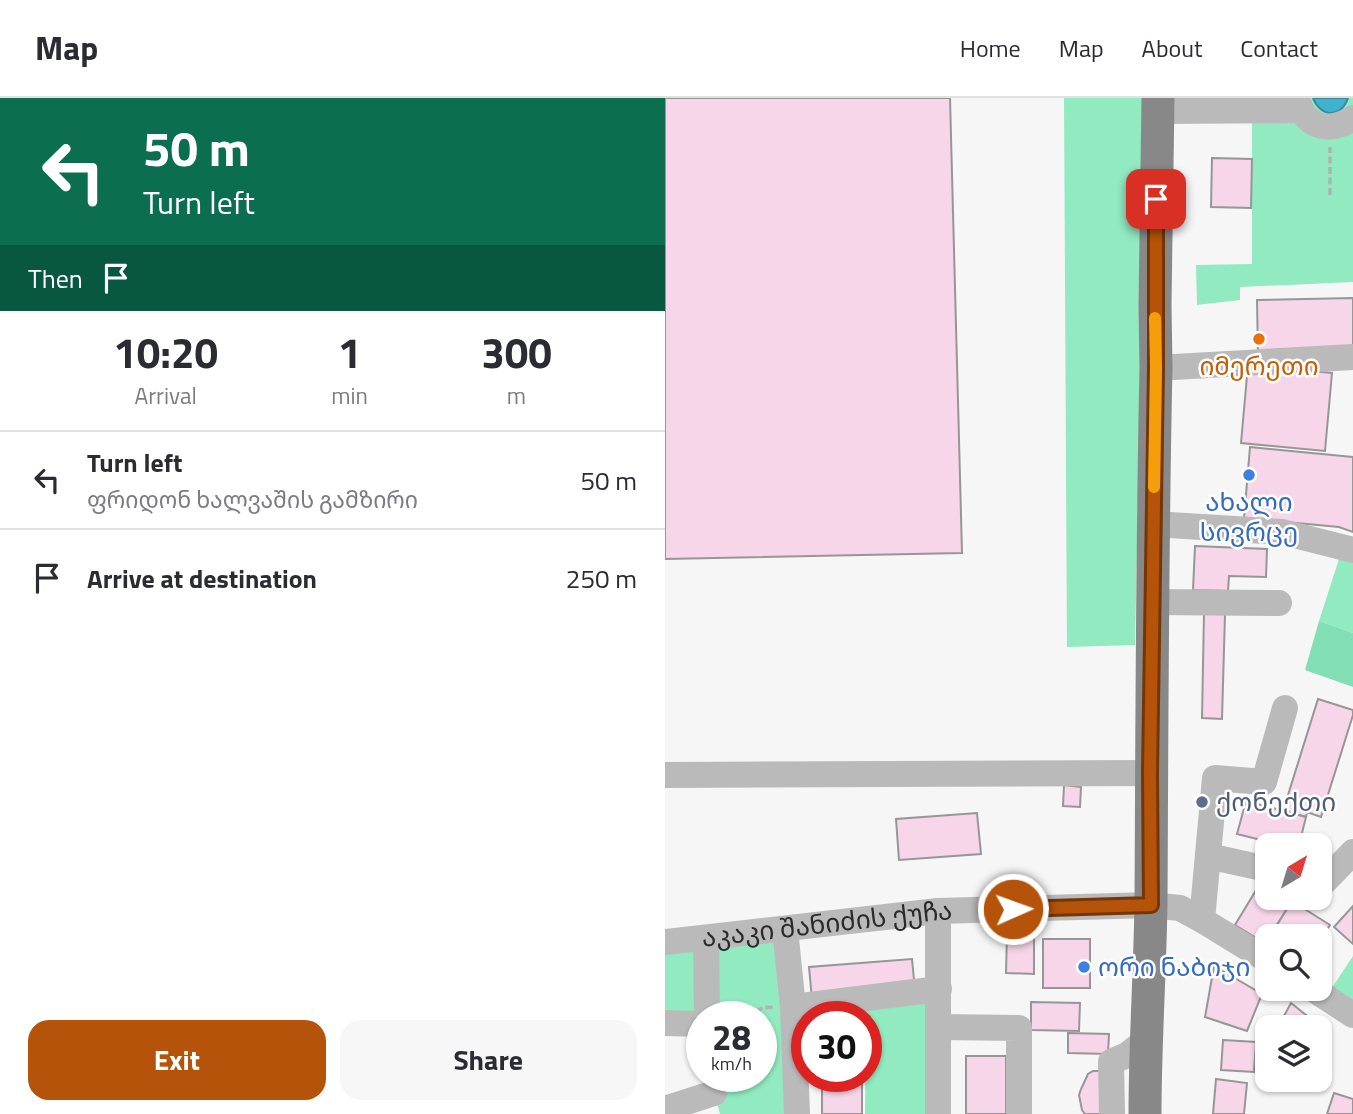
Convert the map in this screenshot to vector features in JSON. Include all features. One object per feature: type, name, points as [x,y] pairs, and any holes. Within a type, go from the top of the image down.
[{"type":"main road","points":[[1145,1114],[1151,905],[1150,773],[1158,105]]},
{"type":"street","points":[[1158,105],[1299,104],[1314,122],[1322,126],[1342,123]]},
{"type":"street","points":[[1156,368],[1353,357]]},
{"type":"street","points":[[1153,524],[1282,532],[1353,550]]},
{"type":"street","points":[[1152,602],[1279,603]]},
{"type":"street","points":[[1202,920],[1215,778],[1264,782],[1285,708]]},
{"type":"street","points":[[665,775],[1150,773]]},
{"type":"street","points":[[1332,874],[1353,852]]},
{"type":"street","points":[[1208,856],[1255,866]]},
{"type":"street","name":"აკაკი შანიძის ქუჩა","points":[[665,942],[938,911],[1151,905],[1180,908],[1255,953]]},
{"type":"street","points":[[938,911],[938,1114]]},
{"type":"street","points":[[785,929],[792,1001]]},
{"type":"street","points":[[706,939],[707,1001]]},
{"type":"street","points":[[842,1001],[939,989]]},
{"type":"street","points":[[1331,1001],[1353,1015]]},
{"type":"street","points":[[665,1023],[686,1024]]},
{"type":"street","points":[[938,1027],[1019,1028],[1019,1114]]},
{"type":"street","points":[[1112,1114],[1111,1062],[1127,1055],[1145,1041]]},
{"type":"street","points":[[796,1092],[797,1114]]},
{"type":"street","points":[[665,1109],[716,1095]]},
{"type":"path","points":[[1330,195],[1342,123]]},
{"type":"green space","points":[[1064,98],[1146,98],[1135,645],[1067,647]]},
{"type":"green space","points":[[1252,98],[1353,98],[1353,282],[1240,287],[1240,300],[1197,305],[1196,265],[1252,264]]},
{"type":"green space","points":[[1340,556],[1353,559],[1353,633],[1319,621]]},
{"type":"green space","points":[[1319,621],[1353,633],[1353,687],[1305,670]]},
{"type":"green space","points":[[777,930],[791,1059],[791,1092],[795,1092],[797,1114],[720,1114],[714,1092],[777,1092],[777,1001],[686,1001],[686,1020],[665,1023],[665,942]]},
{"type":"green space","points":[[1353,956],[1353,1015],[1332,1001],[1332,988]]},
{"type":"green space","points":[[939,989],[938,1114],[865,1114],[865,1092],[882,1092],[882,1001],[865,1001],[865,998]]},
{"type":"water","points":[[1313,98],[1348,98],[1341,110],[1331,113],[1320,109]]},
{"type":"building","points":[[665,98],[950,98],[962,553],[665,559]]},
{"type":"building","points":[[1212,158],[1252,159],[1251,208],[1211,207]]},
{"type":"building","points":[[1353,298],[1353,355],[1258,357],[1257,300]]},
{"type":"building","points":[[1248,365],[1332,373],[1325,451],[1241,443]]},
{"type":"building","points":[[1250,447],[1353,457],[1353,532],[1339,527],[1244,518]]},
{"type":"building","points":[[1195,546],[1267,549],[1266,577],[1229,576],[1228,591],[1193,590]]},
{"type":"building","points":[[1204,613],[1225,614],[1222,719],[1202,718]]},
{"type":"building","points":[[1318,699],[1353,710],[1353,715],[1321,817],[1307,812],[1306,817],[1283,811]]},
{"type":"building","points":[[1064,785],[1081,787],[1080,807],[1063,806]]},
{"type":"building","points":[[1246,801],[1306,817],[1302,833],[1255,833],[1255,838],[1237,834]]},
{"type":"building","points":[[977,813],[981,854],[899,860],[896,819]]},
{"type":"building","points":[[1255,892],[1255,910],[1286,910],[1278,924],[1255,924],[1255,937],[1235,925]]},
{"type":"building","points":[[1353,906],[1353,944],[1334,927]]},
{"type":"building","points":[[1286,910],[1306,910],[1328,924],[1278,924]]},
{"type":"building","points":[[1007,934],[1034,935],[1034,974],[1006,973]]},
{"type":"building","points":[[1043,939],[1090,939],[1090,988],[1043,988]]},
{"type":"building","points":[[912,959],[915,990],[812,999],[809,967]]},
{"type":"building","points":[[1214,966],[1255,990],[1255,1001],[1259,1001],[1247,1031],[1205,1017]]},
{"type":"building","points":[[1031,1002],[1080,1003],[1079,1031],[1031,1030]]},
{"type":"building","points":[[1291,1003],[1306,1015],[1284,1015]]},
{"type":"building","points":[[1068,1033],[1109,1034],[1108,1054],[1068,1053]]},
{"type":"building","points":[[1223,1040],[1255,1042],[1254,1072],[1221,1070]]},
{"type":"building","points":[[966,1056],[1006,1056],[1006,1114],[966,1114]]},
{"type":"building","points":[[1100,1071],[1106,1114],[1085,1114],[1082,1110],[1079,1095],[1088,1074]]},
{"type":"building","points":[[1216,1079],[1247,1083],[1244,1114],[1213,1114]]},
{"type":"building","points":[[822,1092],[862,1092],[862,1114],[822,1114]]},
{"type":"building","points":[[1334,1093],[1353,1099],[1353,1114],[1327,1114]]},
{"type":"slow traffic","points":[[1154,487],[1155,318]]},
{"type":"place","name":"იმერეთი","points":[[1259,339]]},
{"type":"place","name":"ახალი სივრცე","points":[[1249,475]]},
{"type":"place","name":"ქონექთი","points":[[1202,802]]},
{"type":"place","name":"ორი ნაბიჯი","points":[[1084,967]]},
{"type":"route","points":[[1013,909],[1151,905],[1156,199]]}]
